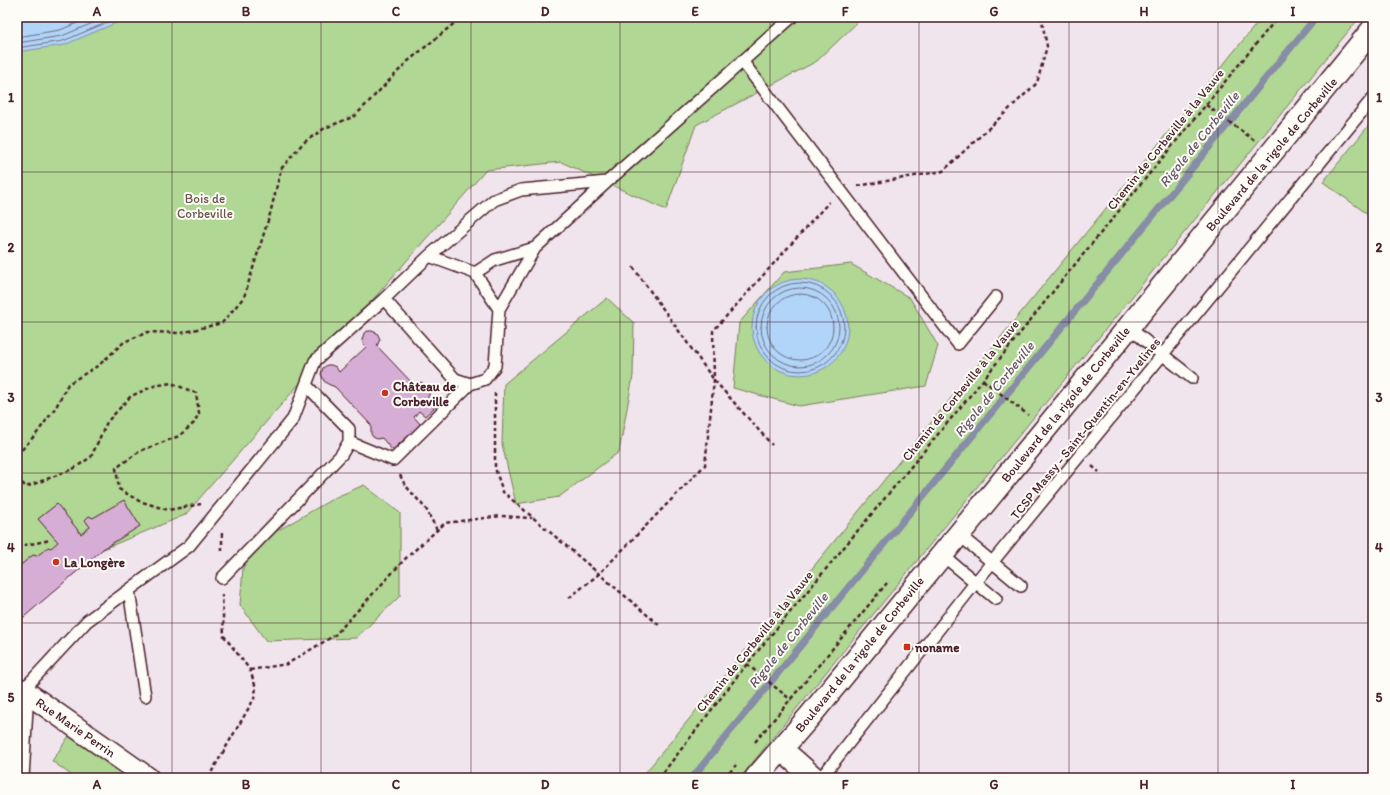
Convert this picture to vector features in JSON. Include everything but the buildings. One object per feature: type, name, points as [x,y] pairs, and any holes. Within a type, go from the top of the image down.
[{"type":"main road","name":"Boulevard de la rigole de Corbeville","points":[[756,778],[810,716],[941,554],[1373,29]]},
{"type":"main road","points":[[780,749],[814,778]]},
{"type":"street","points":[[18,778],[19,736],[23,690]]},
{"type":"street","name":"Rue Marie Perrin","points":[[23,690],[148,778]]},
{"type":"lane","points":[[349,442],[393,460],[470,384],[485,379],[495,366],[499,309],[535,248],[792,17]]},
{"type":"lane","points":[[742,61],[958,344],[996,297]]},
{"type":"lane","name":"TCSP Massy - Saint-Quentin-en-Yvelines","points":[[821,778],[976,582],[1373,98]]},
{"type":"lane","points":[[23,690],[87,621],[190,546],[293,419],[315,361],[429,256],[494,200],[521,190],[607,182]]},
{"type":"lane","points":[[476,273],[495,260],[535,248]]},
{"type":"lane","points":[[429,256],[476,273],[499,309]]},
{"type":"lane","points":[[384,299],[456,379],[470,384]]},
{"type":"lane","points":[[1128,327],[1192,378]]},
{"type":"lane","points":[[222,578],[341,455],[349,442],[349,429],[306,385]]},
{"type":"lane","points":[[958,534],[1021,586]]},
{"type":"lane","points":[[941,554],[996,599]]},
{"type":"lane","points":[[129,590],[145,696]]},
{"type":"path","points":[[17,455],[37,433],[53,412],[68,384],[99,366],[124,342],[148,332],[181,333],[222,323],[244,297],[270,214],[281,169],[302,143],[325,128],[355,116],[407,62],[462,17]]},
{"type":"path","points":[[569,598],[599,574],[705,465],[714,380],[713,331],[840,189],[943,171],[1037,83],[1047,46],[1041,17]]},
{"type":"path","name":"Chemin de Corbeville à la Vauve","points":[[659,778],[747,664],[983,380],[1063,279],[1278,17]]},
{"type":"path","points":[[1206,104],[1242,131]]},
{"type":"path","points":[[632,267],[714,380],[772,445]]},
{"type":"path","points":[[495,366],[495,468],[503,492],[659,625]]},
{"type":"path","points":[[983,380],[1015,404]]},
{"type":"path","points":[[17,478],[26,487],[73,469],[91,456],[107,422],[131,396],[154,386],[171,382],[196,392],[199,414],[194,423],[179,436],[140,451],[116,468],[119,489],[139,501],[168,510],[228,499]]},
{"type":"path","points":[[393,460],[405,485],[426,508],[437,530]]},
{"type":"path","points":[[208,778],[254,698],[256,688],[250,670],[224,636],[221,508]]},
{"type":"path","points":[[250,670],[287,664],[335,635],[405,558],[445,523],[501,516],[532,518]]},
{"type":"path","points":[[17,548],[51,540]]},
{"type":"path","points":[[747,664],[776,687]]},
{"type":"path","points":[[750,748],[790,699]]},
{"type":"path","points":[[725,778],[740,760]]},
{"type":"green space","name":"Bois de Corbeville","points":[[17,17],[863,17],[817,61],[696,125],[666,210],[561,162],[486,170],[185,515],[17,585]]},
{"type":"green space","points":[[1262,17],[1360,17],[740,778],[641,778]]},
{"type":"green space","points":[[1373,120],[1373,218],[1323,182]]},
{"type":"green space","points":[[851,264],[910,298],[938,346],[926,386],[799,406],[733,388],[739,323],[784,272]]},
{"type":"green space","points":[[607,298],[634,323],[633,376],[619,452],[559,497],[516,504],[502,444],[504,384]]},
{"type":"green space","points":[[364,485],[400,513],[400,596],[356,638],[266,641],[240,605],[243,568],[256,543],[336,497]]},
{"type":"green space","points":[[73,730],[137,778],[75,778],[52,761]]},
{"type":"water","points":[[17,17],[130,17],[64,45],[17,52]]},
{"type":"water","points":[[800,279],[818,283],[834,293],[844,309],[848,327],[844,345],[834,361],[818,371],[800,375],[782,371],[766,361],[756,345],[752,327],[756,309],[766,293],[782,283]]},
{"type":"waterway","name":"Rigole de Corbeville","points":[[692,778],[1316,17]]},
{"type":"place","name":"Château de Corbeville","points":[[385,393]]},
{"type":"place","name":"La Longère","points":[[56,562]]},
{"type":"place","name":"noname","points":[[907,647]]}]
